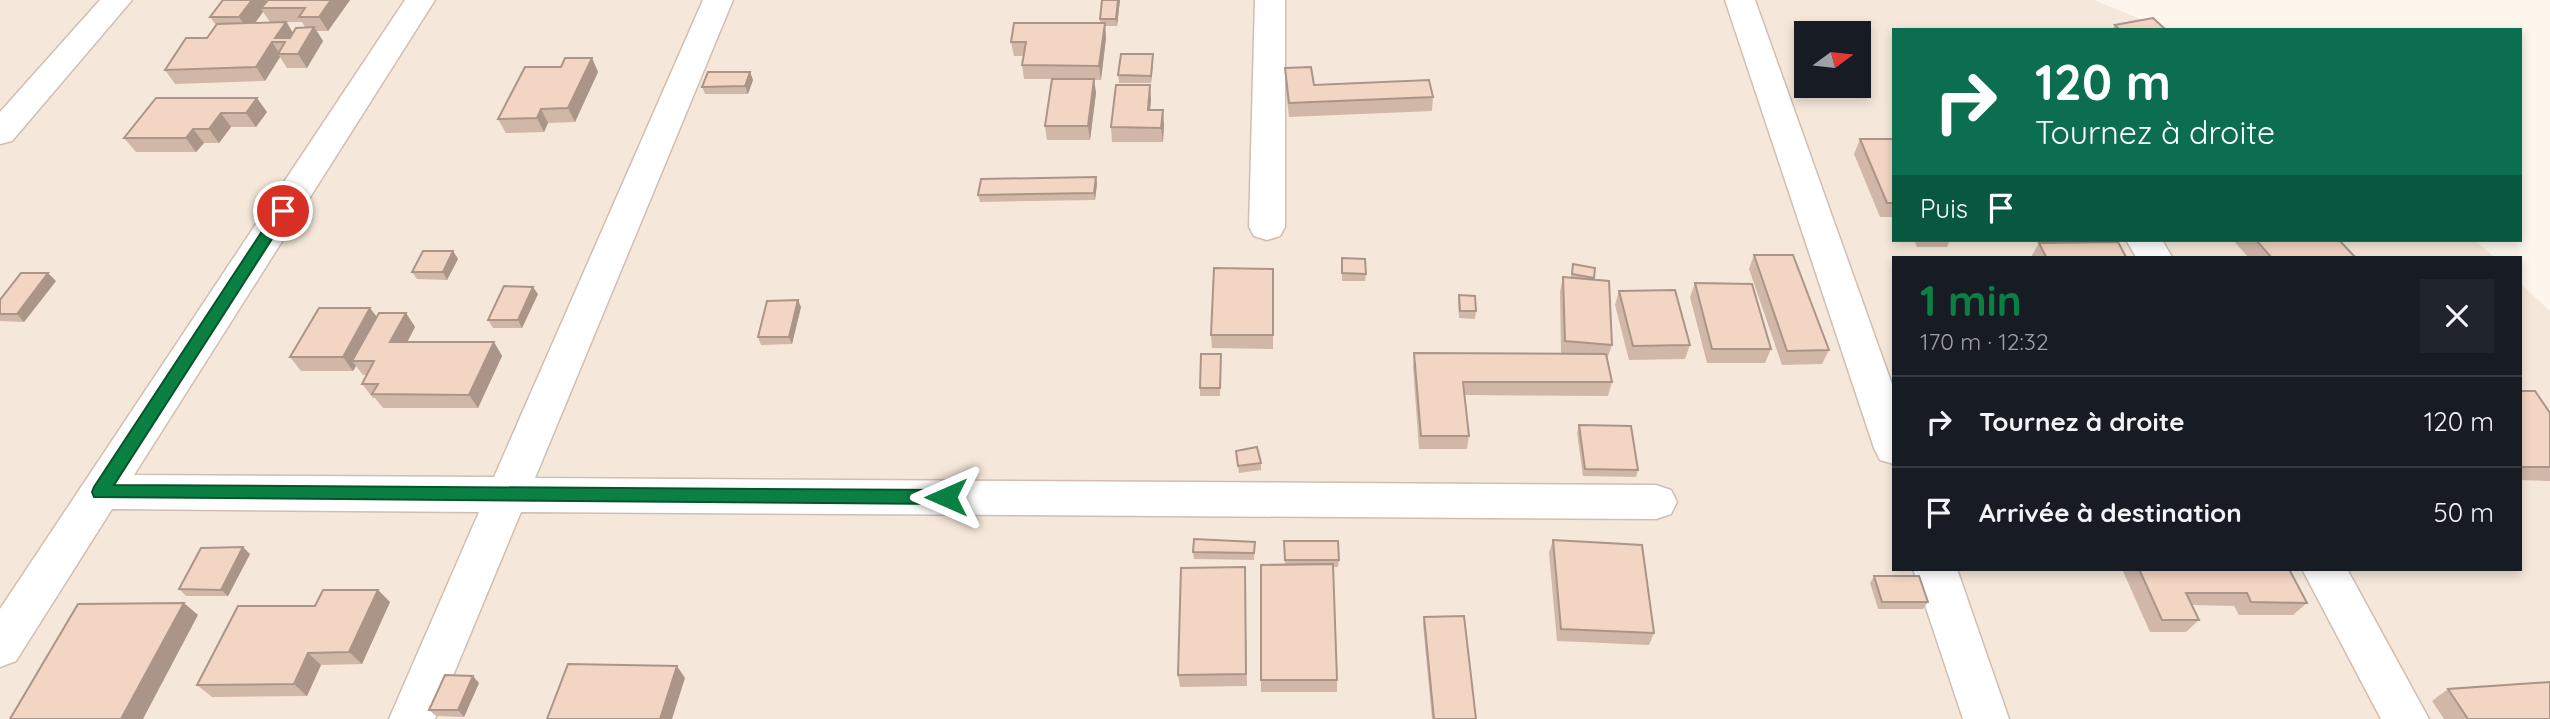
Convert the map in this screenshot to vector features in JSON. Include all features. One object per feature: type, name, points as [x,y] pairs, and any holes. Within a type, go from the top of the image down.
[{"type":"street","points":[[0,133],[117,0]]},
{"type":"street","points":[[0,647],[419,0]]},
{"type":"street","points":[[412,719],[718,0]]},
{"type":"street","points":[[1267,227],[1270,0]]},
{"type":"street","points":[[1740,0],[1892,442]]},
{"type":"street","points":[[100,492],[1656,502]]},
{"type":"street","points":[[1936,571],[1986,719]]},
{"type":"street","points":[[2325,571],[2406,719]]},
{"type":"shaded area","points":[[0,0],[2094,0],[2162,28],[1892,28],[1892,242],[2477,242],[2493,256],[1892,256],[1892,571],[2522,571],[2522,285],[2550,311],[2550,719],[0,719]]},
{"type":"building","points":[[223,0],[252,0],[239,17],[210,17]]},
{"type":"building","points":[[268,0],[331,0],[319,17],[299,17],[305,8],[261,8]]},
{"type":"building","points":[[1102,0],[1118,0],[1116,19],[1100,19]]},
{"type":"building","points":[[2153,18],[2164,28],[2118,28],[2115,25]]},
{"type":"building","points":[[286,22],[275,38],[290,38],[296,28],[314,27],[298,54],[278,54],[285,42],[272,42],[256,67],[165,70],[186,38],[207,38],[217,24]]},
{"type":"building","points":[[1014,23],[1105,23],[1099,66],[1022,65],[1026,42],[1011,42]]},
{"type":"building","points":[[1121,54],[1153,54],[1151,76],[1118,75]]},
{"type":"building","points":[[565,58],[592,58],[568,108],[541,109],[537,118],[498,119],[525,67],[561,67]]},
{"type":"building","points":[[1311,67],[1314,85],[1429,80],[1433,97],[1289,103],[1285,68]]},
{"type":"building","points":[[708,72],[750,72],[745,86],[702,87]]},
{"type":"building","points":[[1052,79],[1094,79],[1088,126],[1045,126]]},
{"type":"building","points":[[1116,85],[1150,85],[1148,110],[1163,110],[1161,128],[1111,127]]},
{"type":"building","points":[[156,98],[257,98],[246,113],[221,113],[209,129],[193,129],[186,138],[124,138]]},
{"type":"building","points":[[1860,139],[1892,139],[1892,203],[1887,203]]},
{"type":"building","points":[[1096,177],[1094,193],[978,195],[981,179]]},
{"type":"building","points":[[2118,242],[2125,256],[2046,256],[2039,243]]},
{"type":"building","points":[[2258,242],[2341,242],[2354,256],[2270,256]]},
{"type":"building","points":[[423,251],[453,251],[443,272],[412,272]]},
{"type":"building","points":[[1754,255],[1793,255],[1829,350],[1787,351]]},
{"type":"building","points":[[1342,258],[1365,259],[1366,274],[1342,273]]},
{"type":"building","points":[[1573,264],[1595,268],[1594,278],[1572,274]]},
{"type":"building","points":[[1214,268],[1273,269],[1273,335],[1211,335]]},
{"type":"building","points":[[21,273],[48,273],[17,314],[0,314],[0,300]]},
{"type":"building","points":[[1563,277],[1609,281],[1612,345],[1565,341]]},
{"type":"building","points":[[1695,283],[1752,284],[1771,349],[1712,349]]},
{"type":"building","points":[[504,286],[533,287],[518,320],[488,320]]},
{"type":"building","points":[[1675,290],[1690,345],[1633,346],[1619,291]]},
{"type":"building","points":[[1459,295],[1475,296],[1476,311],[1460,311]]},
{"type":"building","points":[[798,300],[789,337],[758,337],[767,301]]},
{"type":"building","points":[[319,308],[370,308],[343,357],[290,357]]},
{"type":"building","points":[[379,313],[406,313],[390,342],[494,342],[469,395],[372,394],[378,384],[362,384],[374,361],[352,361]]},
{"type":"building","points":[[1414,353],[1606,354],[1612,382],[1463,382],[1469,436],[1421,436]]},
{"type":"building","points":[[1201,354],[1221,354],[1220,388],[1200,388]]},
{"type":"building","points":[[2522,391],[2535,391],[2550,413],[2550,467],[2522,467]]},
{"type":"building","points":[[1579,425],[1631,426],[1638,470],[1585,469]]},
{"type":"building","points":[[1257,447],[1261,463],[1238,466],[1236,451]]},
{"type":"building","points":[[1194,539],[1255,542],[1254,553],[1193,552]]},
{"type":"building","points":[[1553,540],[1642,545],[1654,633],[1561,629]]},
{"type":"building","points":[[1284,541],[1338,541],[1339,560],[1285,560]]},
{"type":"building","points":[[243,547],[221,590],[179,589],[201,548]]},
{"type":"building","points":[[1333,564],[1337,680],[1261,680],[1261,565]]},
{"type":"building","points":[[1245,567],[1246,674],[1178,675],[1181,568]]},
{"type":"building","points":[[2140,571],[2290,571],[2307,603],[2251,602],[2247,593],[2186,593],[2199,620],[2162,620]]},
{"type":"building","points":[[1874,576],[1919,576],[1928,602],[1882,602]]},
{"type":"building","points":[[323,590],[378,590],[349,652],[308,653],[294,684],[197,685],[238,606],[315,606]]},
{"type":"building","points":[[184,603],[121,719],[10,719],[78,604]]},
{"type":"building","points":[[1464,616],[1476,719],[1434,719],[1424,617]]},
{"type":"building","points":[[568,664],[677,666],[660,719],[547,719]]},
{"type":"building","points":[[445,675],[473,676],[458,710],[429,710]]},
{"type":"building","points":[[2550,682],[2550,719],[2468,719],[2448,689]]},
{"type":"route","points":[[283,211],[100,492],[946,497]]}]
